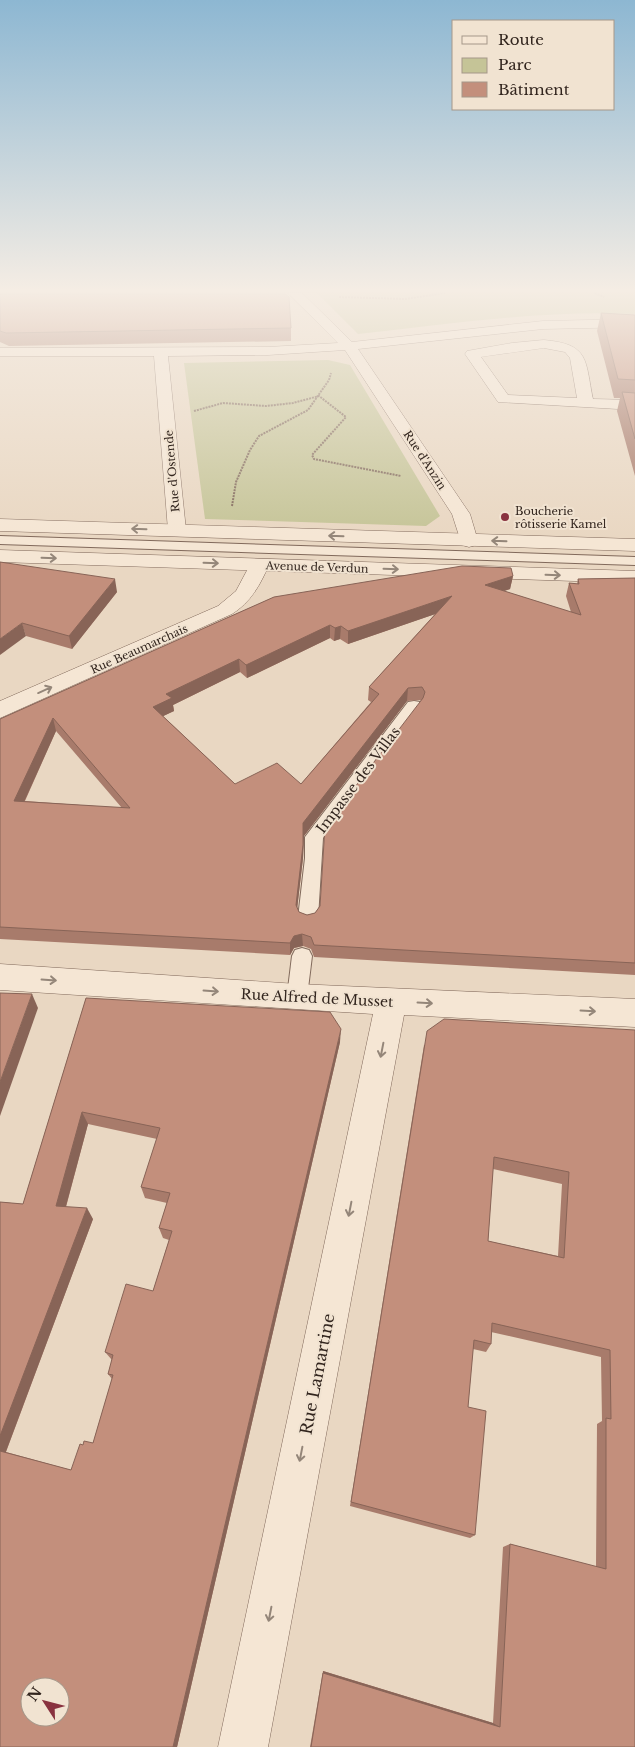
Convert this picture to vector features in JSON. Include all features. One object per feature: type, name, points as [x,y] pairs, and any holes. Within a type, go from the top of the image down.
[{"type":"street","name":"Rue d'Ostende","points":[[163,375],[177,530]]},
{"type":"street","name":"Rue d'Anzin","points":[[369,375],[460,514],[469,541]]},
{"type":"street","points":[[486,375],[503,398],[635,405]]},
{"type":"street","points":[[580,375],[586,403]]},
{"type":"street","points":[[0,525],[635,545]]},
{"type":"street","name":"Avenue de Verdun","points":[[0,556],[635,577]]},
{"type":"street","name":"Rue Beaumarchais","points":[[0,710],[216,615],[232,606],[242,597],[259,565]]},
{"type":"street","name":"Rue Alfred de Musset","points":[[0,977],[297,997],[635,1013]]},
{"type":"street","name":"Rue Lamartine","points":[[244,1747],[391,1002]]},
{"type":"lane","points":[[0,540],[635,561]]},
{"type":"lane","name":"Impasse des Villas","points":[[308,918],[314,858],[314,837],[414,706]]},
{"type":"lane","points":[[297,997],[302,956]]},
{"type":"path","points":[[227,532],[236,482],[250,450],[259,436],[308,410],[319,396],[330,375]]},
{"type":"path","points":[[319,396],[346,417],[312,455],[314,459],[441,484]]},
{"type":"path","points":[[167,419],[223,403],[266,406],[294,403],[319,396]]},
{"type":"green space","points":[[186,375],[356,375],[440,516],[426,526],[205,519]]},
{"type":"building","points":[[617,375],[635,375],[635,380],[618,379]]},
{"type":"building","points":[[622,392],[635,393],[635,439]]},
{"type":"building","points":[[0,562],[115,579],[69,636],[22,623],[0,639]]},
{"type":"building","points":[[462,566],[511,568],[513,576],[485,585],[581,615],[569,583],[579,584],[578,579],[635,578],[635,963],[314,945],[311,937],[302,934],[294,936],[290,943],[0,927],[0,719],[274,597]],"holes":[[[452,596],[369,687],[379,694],[301,784],[277,763],[235,784],[153,707],[172,698],[166,694],[239,659],[246,665],[330,625],[335,628],[341,626],[348,631]],[[422,687],[425,692],[423,698],[325,826],[320,906],[315,913],[307,915],[299,912],[296,905],[303,845],[303,823],[408,688]],[[53,718],[130,808],[14,801]]]},
{"type":"building","points":[[0,993],[32,994],[0,1082]]},
{"type":"building","points":[[86,998],[330,1012],[341,1029],[173,1747],[0,1747],[0,1451],[71,1470],[80,1444],[83,1445],[84,1441],[93,1443],[113,1375],[108,1374],[113,1355],[105,1352],[126,1284],[153,1291],[172,1231],[159,1228],[170,1193],[141,1187],[160,1128],[82,1112],[56,1206],[87,1208],[0,1436],[0,1202],[23,1204]]},
{"type":"building","points":[[444,1019],[635,1030],[635,1747],[311,1747],[323,1673],[500,1727],[510,1544],[606,1569],[606,1418],[611,1419],[610,1350],[492,1323],[491,1344],[474,1340],[468,1407],[486,1411],[475,1535],[351,1502],[427,1031]],"holes":[[[494,1157],[569,1172],[564,1258],[488,1241]]]},
{"type":"place","name":"Boucherie rôtisserie Kamel","points":[[505,517]]}]
